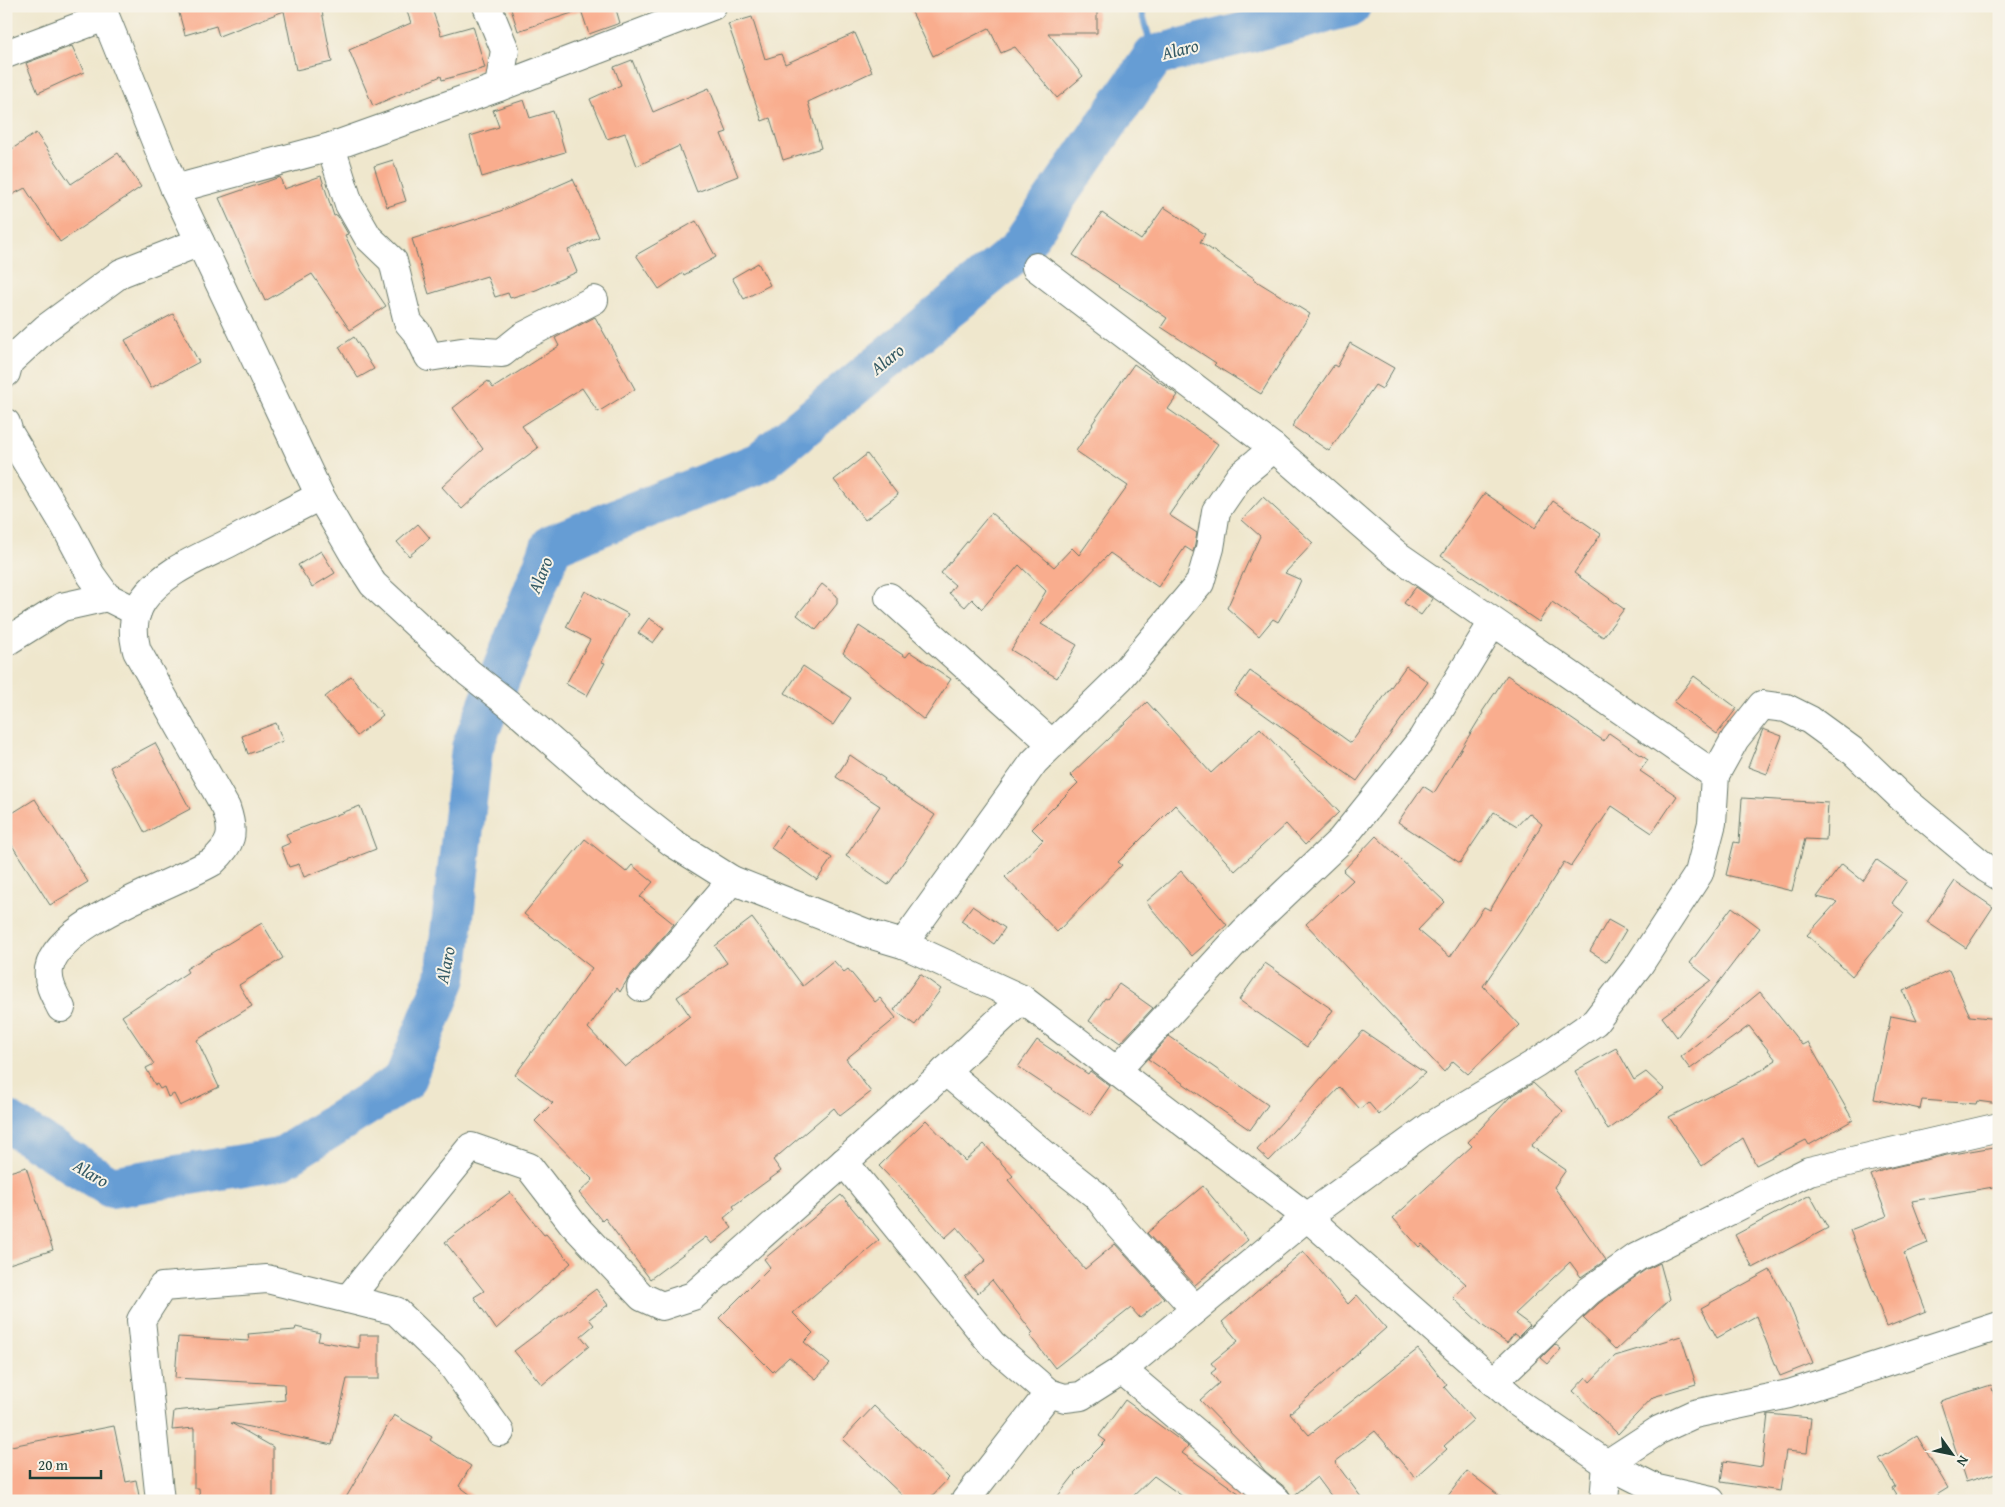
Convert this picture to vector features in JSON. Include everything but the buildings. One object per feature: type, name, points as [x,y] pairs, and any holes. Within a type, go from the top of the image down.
[{"type":"street","points":[[487,6],[504,50],[499,87]]},
{"type":"street","points":[[175,189],[331,147],[499,87],[712,6]]},
{"type":"street","points":[[6,54],[103,12],[175,189],[320,496],[353,553],[374,584],[469,673],[510,705],[622,803],[673,843],[732,880],[866,933],[903,944],[1022,999],[1307,1217],[1518,1403],[1649,1495],[1710,1501]]},
{"type":"street","points":[[331,147],[349,204],[368,237],[393,261],[408,322],[418,334],[429,357],[468,351],[502,353],[522,337],[594,300]]},
{"type":"street","points":[[6,373],[9,362],[46,328],[121,273],[200,242]]},
{"type":"street","points":[[1036,267],[1274,448],[1397,555],[1715,775]]},
{"type":"street","points":[[6,423],[9,433],[64,524],[91,575],[107,598],[137,612]]},
{"type":"street","points":[[903,944],[1034,762],[1120,678],[1200,583],[1210,548],[1216,511],[1240,476],[1274,448]]},
{"type":"street","points":[[61,1008],[49,983],[49,971],[51,961],[63,946],[87,925],[113,908],[212,862],[224,851],[231,836],[231,824],[226,808],[137,651],[133,636],[133,624],[143,600],[156,586],[181,568],[320,496]]},
{"type":"street","points":[[889,597],[1052,744]]},
{"type":"street","points":[[6,642],[62,607],[107,598]]},
{"type":"street","points":[[1116,1071],[1244,932],[1341,840],[1422,739],[1493,622]]},
{"type":"street","points":[[844,1162],[992,1344],[1049,1393],[1064,1398],[1081,1396],[1122,1370],[1307,1217],[1431,1126],[1536,1063],[1595,1022],[1639,965],[1699,873],[1712,822],[1715,775],[1736,738],[1762,705],[1786,708],[1810,720],[1854,752],[1902,798],[1986,868],[1999,876]]},
{"type":"street","points":[[641,987],[732,880]]},
{"type":"street","points":[[348,1299],[470,1147],[529,1168],[573,1224],[642,1297],[662,1306],[693,1296],[945,1071],[1022,999]]},
{"type":"street","points":[[945,1071],[1097,1196],[1119,1225],[1195,1310]]},
{"type":"street","points":[[1493,1382],[1589,1291],[1637,1257],[1809,1171],[1999,1127]]},
{"type":"street","points":[[160,1501],[141,1320],[162,1287],[267,1279],[396,1311],[451,1364],[500,1432]]},
{"type":"street","points":[[1607,1464],[1659,1430],[1694,1414],[1789,1394],[1999,1326]]},
{"type":"street","points":[[1122,1370],[1277,1501]]},
{"type":"street","points":[[965,1501],[1049,1393]]},
{"type":"street","points":[[1604,1501],[1607,1464]]},
{"type":"waterway","points":[[1140,6],[1154,56]]},
{"type":"waterway","name":"Alaro","points":[[6,1121],[111,1187],[280,1159],[404,1081],[446,978],[472,748],[552,545],[759,463],[1018,251],[1154,56],[1350,6]]}]
